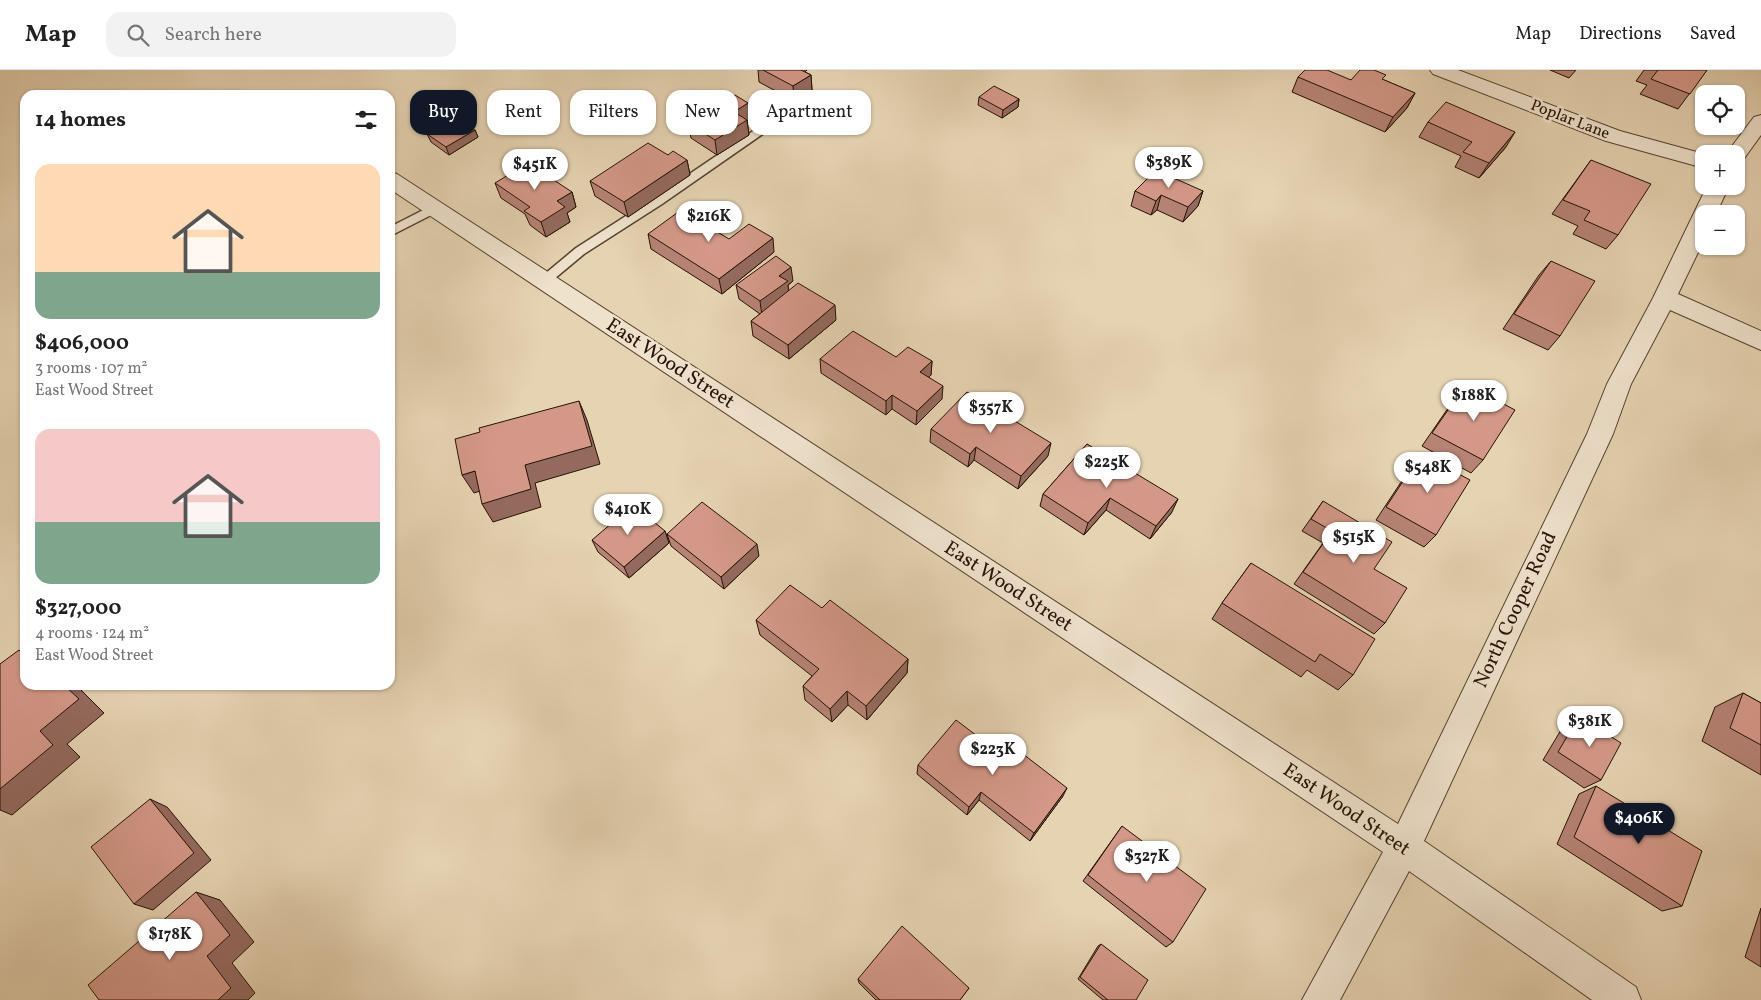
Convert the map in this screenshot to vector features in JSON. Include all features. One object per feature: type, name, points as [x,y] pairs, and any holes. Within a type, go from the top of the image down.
[{"type":"street","name":"Poplar Lane","points":[[1440,70],[1613,136],[1695,159]]},
{"type":"street","points":[[1743,145],[1761,121]]},
{"type":"street","name":"East Wood Street","points":[[395,182],[1404,847],[1623,1000]]},
{"type":"street","name":"North Cooper Road","points":[[1320,1000],[1404,847],[1600,434],[1619,384],[1665,298],[1695,234]]},
{"type":"street","points":[[1665,298],[1761,341]]},
{"type":"lane","points":[[544,280],[580,251],[658,201],[754,135]]},
{"type":"lane","points":[[395,229],[434,208]]},
{"type":"building","points":[[763,70],[801,70],[811,75],[793,86]]},
{"type":"building","points":[[1305,70],[1327,70],[1351,80],[1360,70],[1374,70],[1386,75],[1382,79],[1415,93],[1393,117],[1298,77]]},
{"type":"building","points":[[1658,70],[1707,70],[1690,94],[1651,79]]},
{"type":"building","points":[[994,86],[1019,99],[1003,110],[979,97]]},
{"type":"building","points":[[738,97],[748,103],[738,109]]},
{"type":"building","points":[[1446,102],[1515,132],[1489,163],[1463,152],[1472,142],[1428,122]]},
{"type":"building","points":[[738,114],[747,120],[738,126]]},
{"type":"building","points":[[428,135],[466,135],[446,147]]},
{"type":"building","points":[[707,135],[723,135],[715,140]]},
{"type":"building","points":[[648,143],[668,155],[673,151],[687,160],[624,202],[590,181]]},
{"type":"building","points":[[1591,160],[1651,184],[1618,235],[1584,220],[1590,211],[1563,200]]},
{"type":"building","points":[[528,163],[572,192],[557,201],[565,207],[541,222],[524,211],[530,207],[495,183]]},
{"type":"building","points":[[1156,170],[1203,191],[1188,207],[1161,195],[1156,201],[1135,191]]},
{"type":"building","points":[[681,210],[729,239],[749,224],[773,238],[719,279],[648,234]]},
{"type":"building","points":[[776,256],[791,267],[779,276],[788,281],[760,301],[736,285]]},
{"type":"building","points":[[1551,261],[1595,281],[1560,336],[1514,314]]},
{"type":"building","points":[[798,283],[835,305],[788,345],[751,321]]},
{"type":"building","points":[[853,331],[896,357],[908,347],[932,361],[920,372],[943,386],[917,411],[892,395],[886,401],[820,359]]},
{"type":"building","points":[[1466,384],[1515,410],[1483,460],[1432,433]]},
{"type":"building","points":[[967,392],[1051,443],[1021,476],[976,447],[970,454],[931,429]]},
{"type":"building","points":[[579,401],[592,446],[525,465],[531,489],[482,504],[475,471],[462,475],[455,439],[480,432],[479,428]]},
{"type":"building","points":[[1087,444],[1178,499],[1156,526],[1110,498],[1088,523],[1043,494]]},
{"type":"building","points":[[1421,454],[1470,480],[1436,535],[1386,507]]},
{"type":"building","points":[[1323,501],[1392,542],[1374,569],[1407,588],[1385,623],[1303,572],[1332,531],[1311,519]]},
{"type":"building","points":[[702,502],[757,544],[721,577],[667,534]]},
{"type":"building","points":[[633,505],[665,531],[624,567],[592,540]]},
{"type":"building","points":[[1251,563],[1375,639],[1353,675],[1320,654],[1315,662],[1222,603]]},
{"type":"building","points":[[790,585],[822,608],[830,600],[908,659],[866,706],[847,691],[830,709],[803,686],[819,669],[756,620]]},
{"type":"building","points":[[19,650],[20,690],[69,690],[79,699],[40,731],[53,745],[0,789],[0,664]]},
{"type":"building","points":[[1743,693],[1761,703],[1761,745],[1730,728]]},
{"type":"building","points":[[1579,716],[1621,743],[1601,780],[1558,752]]},
{"type":"building","points":[[956,720],[1005,757],[1014,747],[1067,788],[1034,833],[981,792],[969,807],[918,765]]},
{"type":"building","points":[[1596,786],[1702,851],[1682,906],[1574,837]]},
{"type":"building","points":[[150,799],[194,853],[134,904],[91,847]]},
{"type":"building","points":[[1122,826],[1206,889],[1173,942],[1088,875]]},
{"type":"building","points":[[196,892],[230,935],[207,956],[231,988],[218,1000],[99,1000],[88,985]]},
{"type":"building","points":[[902,926],[969,988],[960,1000],[880,1000],[858,979]]},
{"type":"building","points":[[1101,944],[1148,980],[1136,1000],[1108,1000],[1080,977]]}]
